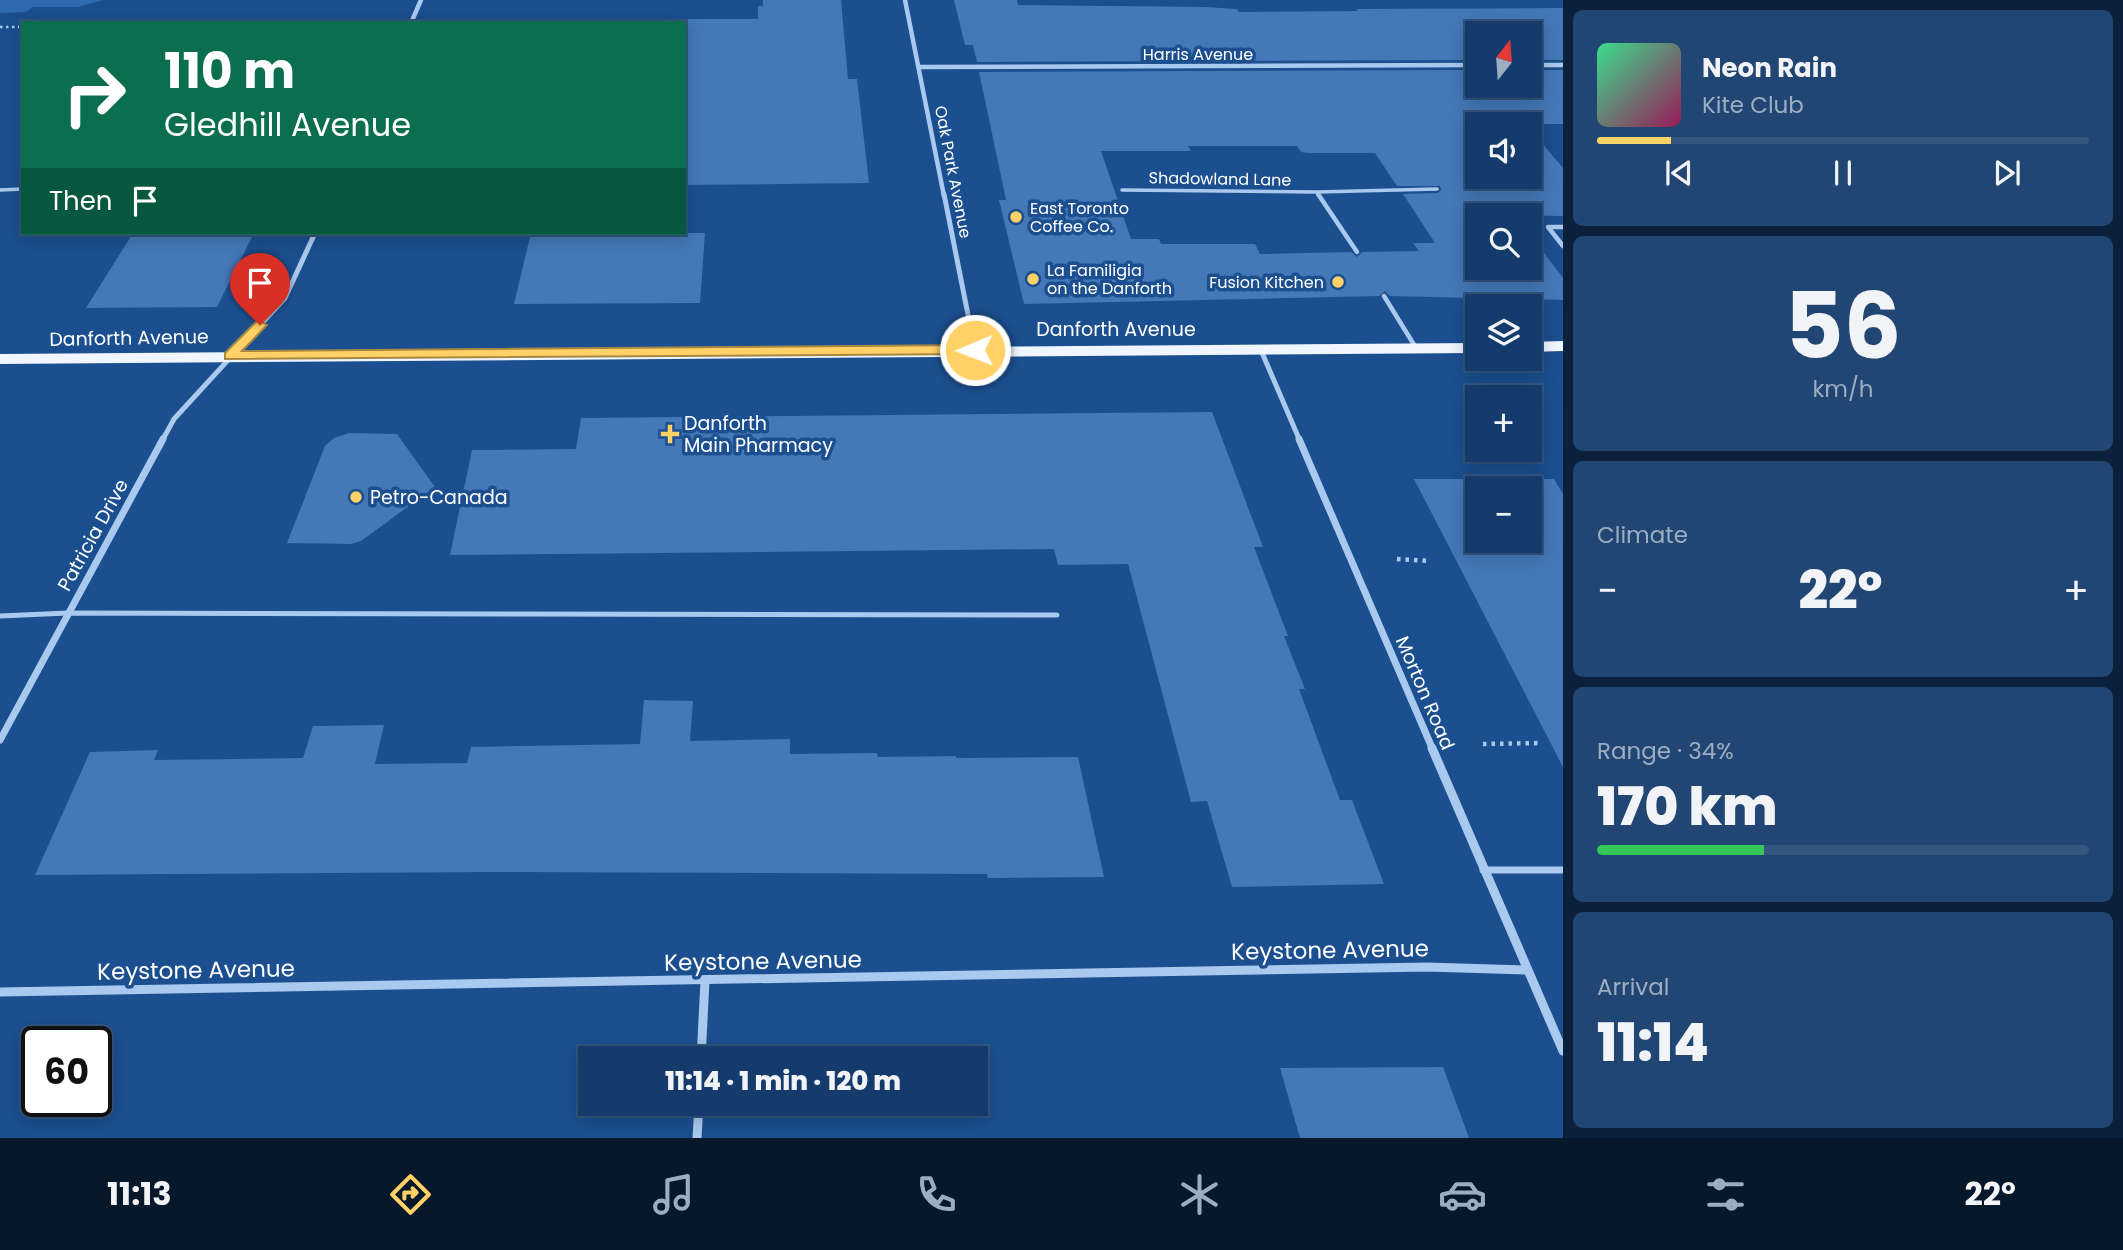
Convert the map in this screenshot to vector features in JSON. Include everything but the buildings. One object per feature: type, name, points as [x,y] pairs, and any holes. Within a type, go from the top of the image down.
[{"type":"main road","points":[[1542,347],[1563,346]]},
{"type":"main road","name":"Danforth Avenue","points":[[0,359],[1465,348]]},
{"type":"street","points":[[412,21],[421,0]]},
{"type":"street","name":"Oak Park Avenue","points":[[905,0],[975,350]]},
{"type":"street","name":"Harris Avenue","points":[[919,67],[1465,65]]},
{"type":"street","points":[[1542,65],[1563,65]]},
{"type":"street","name":"Patricia Drive","points":[[0,740],[174,419],[285,298],[314,235]]},
{"type":"street","name":"Morton Road","points":[[1260,348],[1563,1051]]},
{"type":"street","name":"Keystone Avenue","points":[[0,992],[1413,967],[1527,970]]},
{"type":"street","points":[[702,1046],[705,981]]},
{"type":"street","points":[[697,1138],[698,1116]]},
{"type":"lane","points":[[0,190],[21,189]]},
{"type":"lane","name":"Shadowland Lane","points":[[1122,190],[1317,192],[1437,189]]},
{"type":"lane","name":"Shadowland Lane","points":[[1317,192],[1356,252]]},
{"type":"lane","points":[[1563,227],[1548,228],[1563,246]]},
{"type":"lane","points":[[1384,296],[1416,348]]},
{"type":"lane","points":[[0,616],[68,613],[1057,615]]},
{"type":"lane","points":[[1483,870],[1563,870]]},
{"type":"path","points":[[0,27],[21,27]]},
{"type":"path","points":[[1397,559],[1429,561]]},
{"type":"path","points":[[1483,744],[1542,743]]},
{"type":"shaded area","points":[[0,0],[103,0],[78,7],[33,7],[26,12],[0,13]]},
{"type":"place","name":"East Toronto Coffee Co.","points":[[1016,217]]},
{"type":"place","name":"La Familigia on the Danforth","points":[[1033,279]]},
{"type":"place","name":"Fusion Kitchen","points":[[1338,282]]},
{"type":"place","name":"Danforth Main Pharmacy","points":[[670,434]]},
{"type":"place","name":"Petro-Canada","points":[[356,497]]},
{"type":"route","points":[[260,325],[230,356],[975,350]]}]
